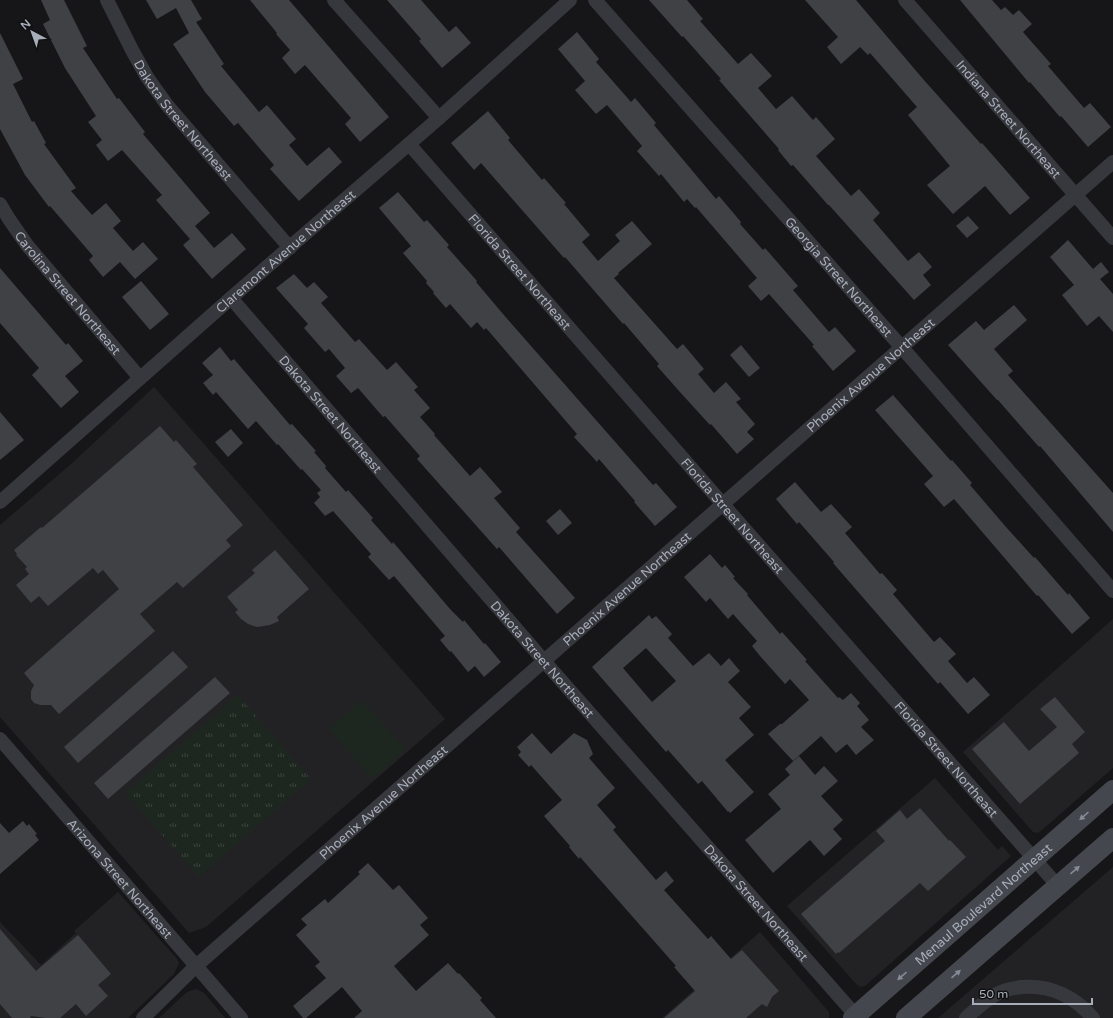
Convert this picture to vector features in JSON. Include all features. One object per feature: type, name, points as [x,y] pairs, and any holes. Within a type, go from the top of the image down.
[{"type":"main road","name":"Menaul Boulevard Northeast","points":[[856,1017],[1113,790]]},
{"type":"main road","points":[[906,1018],[1113,838]]},
{"type":"street","name":"Dakota Street Northeast","points":[[108,0],[147,77],[167,105],[290,248]]},
{"type":"street","points":[[334,0],[439,118]]},
{"type":"street","name":"Claremont Avenue Northeast","points":[[0,502],[231,298],[439,118],[570,0]]},
{"type":"street","name":"Georgia Street Northeast","points":[[595,0],[902,348],[1113,591]]},
{"type":"street","name":"Indiana Street Northeast","points":[[905,0],[1113,238]]},
{"type":"street","name":"Florida Street Northeast","points":[[409,144],[723,505],[1058,886]]},
{"type":"street","name":"Phoenix Avenue Northeast","points":[[143,1018],[196,966],[1113,162]]},
{"type":"street","name":"Carolina Street Northeast","points":[[0,204],[27,245],[140,378]]},
{"type":"street","name":"Dakota Street Northeast","points":[[231,298],[544,661],[856,1017]]},
{"type":"street","name":"Arizona Street Northeast","points":[[0,739],[241,1018]]},
{"type":"street","points":[[966,1018],[986,1000],[996,994],[1013,988],[1037,987],[1064,994],[1086,1010],[1093,1018]]},
{"type":"shaded area","points":[[154,387],[445,719],[206,927],[189,933],[0,717],[0,525],[71,464]]},
{"type":"shaded area","points":[[1113,619],[1113,768],[1042,830],[1038,833],[1033,832],[963,752]]},
{"type":"shaded area","points":[[935,778],[998,850],[1002,846],[1011,856],[865,986],[860,987],[787,906]]},
{"type":"shaded area","points":[[1113,867],[1113,1018],[938,1018]]},
{"type":"shaded area","points":[[118,892],[177,959],[179,963],[174,974],[128,1018],[0,1018],[0,922],[41,965],[76,933],[74,931]]},
{"type":"shaded area","points":[[760,932],[829,1012],[829,1018],[662,1018]]},
{"type":"shaded area","points":[[196,989],[204,993],[225,1018],[159,1018],[187,992]]},
{"type":"green space","points":[[238,695],[311,779],[199,877],[125,793]]},
{"type":"green space","points":[[362,700],[406,750],[372,779],[329,729]]},
{"type":"building","points":[[41,0],[64,0],[87,46],[83,48],[117,99],[119,98],[145,132],[143,134],[210,213],[195,226],[214,248],[232,233],[246,249],[212,279],[183,245],[190,239],[156,200],[162,195],[122,150],[108,161],[96,145],[102,140],[88,122],[96,116],[65,68],[43,24],[50,20]]},
{"type":"building","points":[[146,0],[191,0],[202,19],[196,22],[224,64],[221,66],[259,112],[267,105],[296,139],[289,145],[307,166],[329,147],[342,162],[299,201],[270,169],[274,165],[238,123],[234,126],[205,92],[173,44],[189,33],[176,8],[157,19]]},
{"type":"building","points":[[250,0],[289,0],[389,117],[360,142],[345,124],[351,118],[305,65],[295,74],[282,58],[290,50]]},
{"type":"building","points":[[387,0],[421,0],[449,32],[456,26],[471,43],[442,68],[419,41],[421,39]]},
{"type":"building","points":[[649,0],[687,0],[703,19],[700,21],[738,64],[751,53],[772,76],[758,88],[776,109],[792,96],[813,120],[816,117],[835,139],[816,156],[851,196],[859,189],[880,213],[873,220],[908,261],[919,252],[932,267],[923,275],[931,285],[914,300],[793,165],[791,166],[778,150],[779,149],[719,80],[721,79]]},
{"type":"building","points":[[805,0],[856,0],[923,79],[1030,198],[1010,215],[985,186],[953,214],[927,185],[950,166],[908,115],[917,107],[870,53],[868,55],[860,47],[841,64],[827,47],[838,37]]},
{"type":"building","points":[[960,0],[992,0],[1001,10],[1005,7],[1013,15],[1019,10],[1032,24],[1023,32],[1051,64],[1048,66],[1084,108],[1090,103],[1111,127],[1088,147],[1030,82],[1029,83]]},
{"type":"building","points":[[577,32],[599,59],[596,62],[631,102],[635,98],[656,123],[654,125],[716,199],[719,196],[741,222],[740,224],[763,250],[765,248],[798,286],[793,290],[829,332],[835,327],[856,351],[833,371],[812,346],[814,345],[769,294],[761,301],[748,286],[757,278],[696,207],[695,208],[687,199],[684,202],[661,174],[659,176],[637,151],[642,146],[607,105],[596,114],[575,90],[585,81],[558,49]]},
{"type":"building","points":[[0,33],[23,79],[13,84],[32,122],[34,121],[46,143],[44,144],[76,188],[71,191],[92,215],[106,203],[121,221],[113,228],[133,251],[143,242],[158,259],[135,279],[120,262],[103,277],[89,260],[93,256],[50,206],[49,207],[25,175],[0,129]]},
{"type":"building","points":[[488,111],[510,138],[508,140],[542,180],[544,178],[566,203],[564,204],[590,235],[582,242],[598,261],[620,241],[615,235],[632,221],[652,244],[614,278],[677,349],[683,344],[704,369],[698,374],[714,393],[726,382],[741,399],[736,402],[755,424],[747,432],[754,439],[737,454],[657,366],[659,364],[624,323],[623,324],[565,257],[564,258],[481,163],[474,170],[451,143]]},
{"type":"building","points":[[398,192],[424,222],[427,220],[449,245],[447,247],[477,281],[476,282],[503,314],[653,485],[656,483],[677,507],[655,526],[599,459],[597,462],[574,437],[577,434],[486,328],[484,330],[477,322],[471,328],[450,304],[446,308],[433,293],[434,292],[426,283],[427,281],[403,253],[411,246],[379,208]]},
{"type":"building","points":[[968,216],[979,228],[967,238],[956,226]]},
{"type":"building","points":[[1068,240],[1093,269],[1101,262],[1109,272],[1100,279],[1113,294],[1113,332],[1099,316],[1087,326],[1062,295],[1074,285],[1050,257]]},
{"type":"building","points":[[0,268],[66,345],[68,343],[83,361],[65,376],[79,392],[61,408],[32,375],[39,368],[0,323]]},
{"type":"building","points":[[294,274],[307,288],[314,282],[328,297],[321,303],[355,342],[359,339],[387,370],[396,362],[418,387],[414,390],[430,408],[420,417],[435,434],[434,435],[470,476],[480,467],[502,492],[494,498],[520,528],[516,532],[575,598],[557,614],[499,547],[497,549],[417,459],[420,456],[385,416],[383,417],[358,388],[351,393],[336,376],[345,368],[329,349],[325,352],[304,328],[308,324],[276,288]]},
{"type":"building","points":[[141,281],[169,314],[150,330],[122,297]]},
{"type":"building","points":[[1014,305],[1027,320],[994,349],[1013,371],[1008,375],[1113,493],[1113,532],[1040,446],[1039,447],[948,345],[976,321],[984,330]]},
{"type":"building","points":[[741,345],[760,368],[749,377],[730,355]]},
{"type":"building","points":[[220,347],[231,361],[234,359],[290,425],[292,424],[316,451],[314,452],[326,466],[325,468],[346,492],[348,490],[373,518],[371,520],[392,544],[393,542],[450,609],[463,622],[464,620],[501,662],[484,677],[475,666],[468,672],[440,640],[445,636],[394,576],[389,580],[368,557],[371,554],[333,511],[325,516],[314,503],[320,497],[317,493],[321,490],[302,469],[301,470],[278,444],[277,445],[256,421],[248,429],[216,392],[213,395],[203,383],[213,375],[202,363]]},
{"type":"building","points":[[893,395],[972,483],[970,485],[1006,527],[1034,558],[1035,557],[1068,595],[1069,593],[1090,618],[1072,634],[1038,595],[1037,596],[954,499],[944,507],[924,484],[933,476],[875,410]]},
{"type":"building","points":[[0,412],[24,440],[0,460]]},
{"type":"building","points":[[160,426],[174,442],[176,440],[197,464],[193,467],[243,525],[226,540],[231,546],[183,588],[177,582],[140,614],[155,631],[59,714],[51,705],[40,705],[34,703],[31,699],[31,691],[34,685],[24,673],[119,589],[103,570],[98,574],[93,568],[48,606],[39,596],[31,603],[16,585],[29,574],[25,569],[27,567],[16,555],[17,554],[14,550],[41,527],[42,528]]},
{"type":"building","points":[[231,429],[243,443],[228,457],[215,442]]},
{"type":"building","points":[[795,482],[821,512],[831,504],[852,527],[845,533],[880,574],[882,573],[897,590],[893,594],[934,642],[940,637],[956,654],[948,661],[967,683],[974,677],[990,695],[968,714],[940,682],[938,684],[799,522],[797,524],[776,499]]},
{"type":"building","points":[[560,509],[572,523],[558,535],[546,521]]},
{"type":"building","points":[[275,550],[309,589],[277,617],[279,621],[270,625],[257,627],[248,624],[241,619],[235,612],[238,610],[227,597],[255,573],[252,570]]},
{"type":"building","points":[[710,554],[722,568],[725,565],[735,577],[733,578],[748,594],[747,595],[780,634],[782,632],[807,660],[805,661],[838,698],[839,697],[843,700],[851,693],[860,703],[857,706],[869,720],[861,727],[874,740],[856,755],[847,744],[836,753],[821,736],[793,761],[768,734],[782,724],[809,700],[790,679],[785,684],[760,656],[752,646],[757,641],[733,614],[728,619],[710,598],[706,602],[684,577]]},
{"type":"building","points":[[649,615],[652,619],[656,616],[672,634],[668,638],[693,666],[709,653],[721,666],[729,658],[740,671],[728,682],[751,707],[739,718],[754,735],[725,760],[754,792],[730,813],[728,812],[702,781],[698,784],[668,750],[666,752],[592,667]],"holes":[[[646,648],[676,681],[652,702],[623,668]]]},
{"type":"building","points":[[173,651],[188,667],[78,763],[64,747]]},
{"type":"building","points":[[215,677],[230,693],[108,799],[94,783]]},
{"type":"building","points":[[1055,697],[1085,732],[1072,744],[1079,753],[1020,804],[972,749],[1004,722],[1029,751],[1057,727],[1040,709]]},
{"type":"building","points":[[532,733],[551,754],[574,733],[587,740],[593,754],[589,758],[615,788],[597,805],[616,827],[613,830],[656,880],[666,871],[674,881],[664,890],[708,939],[711,936],[731,959],[742,950],[779,991],[772,997],[767,1007],[762,1004],[746,1018],[664,1018],[695,991],[674,967],[676,966],[580,857],[579,859],[569,847],[570,846],[544,816],[562,800],[531,765],[529,767],[518,755],[521,752],[517,747]]},
{"type":"building","points":[[799,756],[815,775],[824,766],[838,781],[821,796],[843,820],[833,829],[842,839],[824,856],[810,840],[773,873],[745,840],[781,809],[768,794],[790,775],[785,769]]},
{"type":"building","points":[[920,808],[949,841],[950,840],[966,857],[928,891],[920,883],[836,954],[801,914],[885,841],[876,831],[900,810],[907,819]]},
{"type":"building","points":[[23,821],[27,826],[29,824],[37,834],[35,835],[39,840],[0,874],[0,823],[9,833]]},
{"type":"building","points":[[368,863],[393,890],[399,885],[428,918],[420,925],[429,935],[394,966],[416,991],[448,963],[482,998],[480,1000],[496,1018],[354,1018],[362,1011],[342,987],[306,1018],[303,1018],[293,1006],[326,978],[315,966],[320,962],[296,935],[307,925],[301,919],[325,899],[328,903],[360,874],[358,872]]},
{"type":"building","points":[[0,929],[36,971],[78,935],[111,974],[98,985],[108,996],[86,1016],[76,1004],[60,1018],[31,1016],[30,1018],[12,1018],[0,1004]]}]
